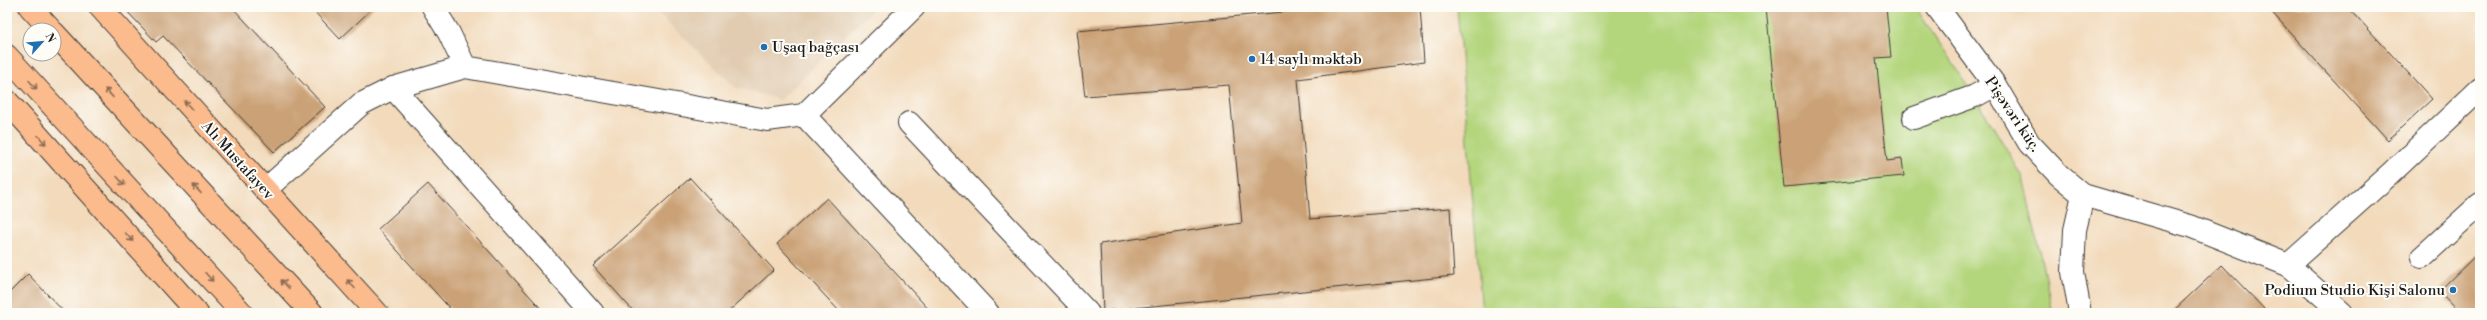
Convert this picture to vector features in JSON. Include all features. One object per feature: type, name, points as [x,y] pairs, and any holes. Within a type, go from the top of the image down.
[{"type":"main road","points":[[30,7],[44,22]]},
{"type":"main road","name":"Alı Mustafayev","points":[[100,7],[378,313]]},
{"type":"main road","points":[[62,42],[312,313]]},
{"type":"main road","points":[[7,56],[242,313]]},
{"type":"main road","points":[[7,101],[197,313]]},
{"type":"street","points":[[433,7],[450,33],[465,67]]},
{"type":"street","points":[[265,190],[361,104],[393,88],[465,67],[767,120],[804,115],[914,7]]},
{"type":"street","name":"Pişəvəri küç.","points":[[1937,7],[1995,85],[2029,143],[2059,176],[2083,195]]},
{"type":"street","points":[[1914,118],[1975,96],[1995,85]]},
{"type":"street","points":[[393,88],[593,313]]},
{"type":"street","points":[[2288,265],[2390,174],[2480,89]]},
{"type":"street","points":[[804,115],[988,313]]},
{"type":"street","points":[[909,123],[1088,313]]},
{"type":"street","points":[[2080,313],[2073,272],[2075,230],[2083,195],[2190,226],[2288,265],[2342,313]]},
{"type":"street","points":[[2422,257],[2480,204]]},
{"type":"shaded area","name":"Uşaq bağçası","points":[[652,7],[875,7],[780,100],[735,87]]},
{"type":"green space","points":[[1457,7],[1915,7],[1975,96],[2023,177],[2053,313],[1482,313]]},
{"type":"building","points":[[123,7],[232,7],[325,107],[274,152],[163,36],[156,42]]},
{"type":"building","points":[[310,7],[374,7],[340,39]]},
{"type":"building","points":[[1338,7],[1420,7],[1424,62],[1298,79],[1310,219],[1450,208],[1454,276],[1103,311],[1100,244],[1242,223],[1229,85],[1085,96],[1077,31]]},
{"type":"building","points":[[1766,7],[1886,7],[1891,57],[1876,58],[1887,161],[1902,159],[1904,176],[1784,187]]},
{"type":"building","points":[[2267,7],[2348,7],[2432,99],[2388,140]]},
{"type":"building","points":[[690,178],[774,270],[727,313],[635,313],[593,266]]},
{"type":"building","points":[[428,184],[545,313],[454,313],[378,229]]},
{"type":"building","points":[[827,198],[932,313],[841,313],[777,244]]},
{"type":"building","points":[[2480,251],[2480,313],[2460,313],[2439,291]]},
{"type":"building","points":[[2222,265],[2268,313],[2171,313]]},
{"type":"building","points":[[28,274],[65,313],[7,313],[7,295]]},
{"type":"place","name":"Uşaq bağçası","points":[[764,47]]},
{"type":"place","name":"14 saylı məktəb","points":[[1252,59]]},
{"type":"place","name":"Podium Studio Kişi Salonu","points":[[2453,290]]}]
